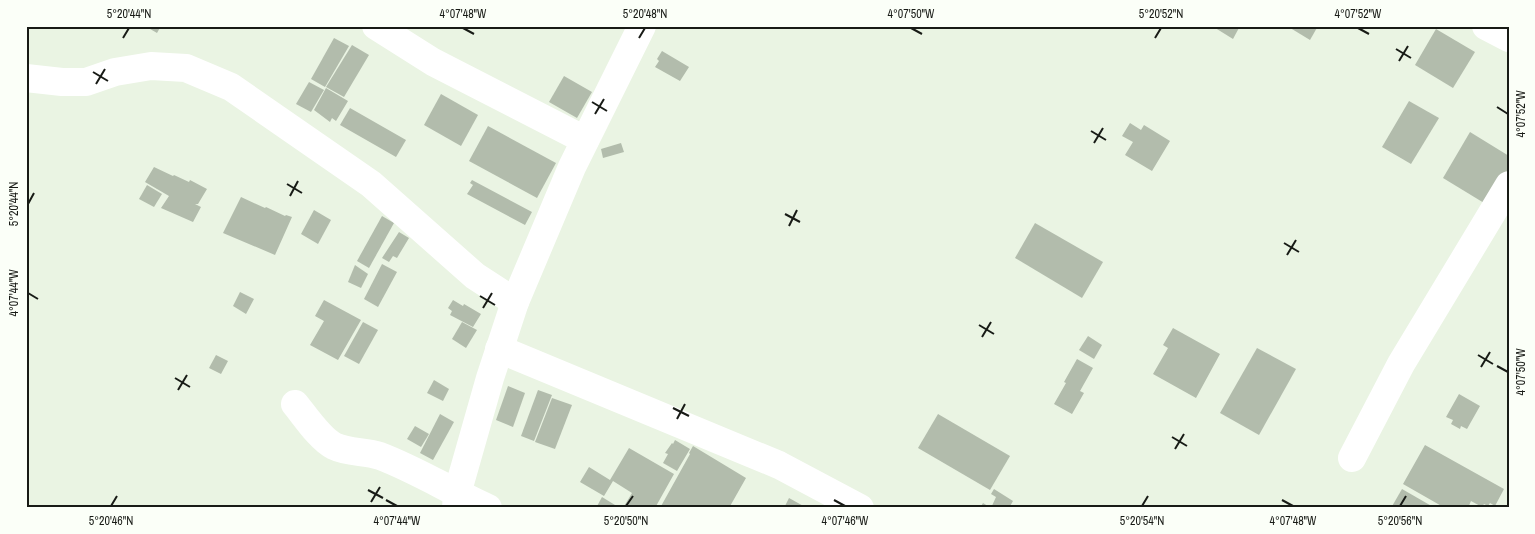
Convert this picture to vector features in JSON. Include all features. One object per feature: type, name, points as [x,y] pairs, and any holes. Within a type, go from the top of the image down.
[{"type":"street","points":[[376,26],[432,62],[585,140]]},
{"type":"street","points":[[456,501],[499,349],[515,302],[572,167],[642,26]]},
{"type":"street","points":[[1486,26],[1509,38]]},
{"type":"street","points":[[26,78],[62,82],[86,82],[115,72],[151,66],[186,68],[231,87],[371,184],[475,276],[515,302]]},
{"type":"street","points":[[1352,458],[1400,364],[1509,185]]},
{"type":"street","points":[[499,349],[779,465],[859,508]]},
{"type":"street","points":[[295,404],[325,439],[335,446],[378,456],[403,466],[456,501],[488,508]]},
{"type":"building","points":[[145,26],[161,26],[157,33]]},
{"type":"building","points":[[1212,26],[1240,26],[1233,39]]},
{"type":"building","points":[[1287,26],[1318,26],[1310,40]]},
{"type":"building","points":[[1436,29],[1475,52],[1453,88],[1415,65]]},
{"type":"building","points":[[334,38],[349,46],[325,87],[311,79]]},
{"type":"building","points":[[352,45],[369,55],[344,97],[326,87]]},
{"type":"building","points":[[662,51],[689,67],[680,81],[655,67]]},
{"type":"building","points":[[564,76],[592,92],[577,118],[549,102]]},
{"type":"building","points":[[309,82],[324,90],[311,112],[296,104]]},
{"type":"building","points":[[326,88],[348,101],[336,121],[332,118],[330,122],[314,110]]},
{"type":"building","points":[[441,94],[478,115],[461,146],[424,125]]},
{"type":"building","points":[[1409,101],[1439,118],[1411,164],[1382,147]]},
{"type":"building","points":[[350,108],[406,140],[396,157],[340,125]]},
{"type":"building","points":[[1130,123],[1141,130],[1144,125],[1170,141],[1152,171],[1125,155],[1133,142],[1122,136]]},
{"type":"building","points":[[488,126],[556,163],[537,198],[469,161]]},
{"type":"building","points":[[1470,132],[1509,156],[1509,173],[1489,206],[1443,178]]},
{"type":"building","points":[[621,143],[624,152],[603,158],[601,149]]},
{"type":"building","points":[[154,167],[189,182],[190,180],[207,189],[198,204],[195,204],[201,207],[193,222],[161,208],[169,196],[145,182]]},
{"type":"building","points":[[472,180],[532,212],[525,225],[467,194],[473,185],[470,183]]},
{"type":"building","points":[[147,185],[162,194],[154,207],[139,199]]},
{"type":"building","points":[[241,197],[285,216],[292,217],[275,255],[223,233]]},
{"type":"building","points":[[314,210],[331,220],[318,244],[301,234]]},
{"type":"building","points":[[382,216],[394,223],[369,268],[357,261]]},
{"type":"building","points":[[1035,223],[1103,262],[1082,298],[1015,258]]},
{"type":"building","points":[[399,232],[409,238],[397,258],[393,256],[389,262],[382,258]]},
{"type":"building","points":[[382,264],[397,272],[378,307],[364,299]]},
{"type":"building","points":[[355,265],[368,274],[361,288],[348,282]]},
{"type":"building","points":[[240,292],[254,299],[246,314],[233,306]]},
{"type":"building","points":[[324,300],[361,320],[338,360],[310,345],[324,321],[315,316]]},
{"type":"building","points":[[453,300],[481,314],[473,327],[450,315],[452,311],[448,308]]},
{"type":"building","points":[[363,322],[378,330],[359,364],[344,356]]},
{"type":"building","points":[[462,322],[477,330],[466,348],[452,339]]},
{"type":"building","points":[[1173,328],[1220,354],[1196,398],[1153,374],[1168,348],[1163,345]]},
{"type":"building","points":[[1088,336],[1102,345],[1094,359],[1079,350]]},
{"type":"building","points":[[1257,348],[1296,369],[1259,435],[1220,413]]},
{"type":"building","points":[[216,355],[228,361],[221,374],[209,368]]},
{"type":"building","points":[[1077,359],[1093,368],[1080,391],[1084,393],[1072,414],[1054,404]]},
{"type":"building","points":[[434,380],[449,389],[443,401],[427,393]]},
{"type":"building","points":[[508,386],[525,393],[513,427],[496,420]]},
{"type":"building","points":[[538,390],[552,395],[534,441],[521,436]]},
{"type":"building","points":[[1459,394],[1480,406],[1467,429],[1461,426],[1460,429],[1451,424],[1453,420],[1446,417]]},
{"type":"building","points":[[552,398],[572,405],[555,449],[535,442]]},
{"type":"building","points":[[440,414],[454,422],[433,460],[420,453]]},
{"type":"building","points":[[938,414],[1010,456],[990,490],[918,448]]},
{"type":"building","points":[[415,426],[429,434],[421,447],[407,439]]},
{"type":"building","points":[[675,440],[690,449],[677,471],[663,463],[668,454],[665,453]]},
{"type":"building","points":[[1425,445],[1504,489],[1495,506],[1490,503],[1488,506],[1484,504],[1482,507],[1471,501],[1468,508],[1445,508],[1403,484]]},
{"type":"building","points":[[693,446],[746,478],[729,508],[660,508]]},
{"type":"building","points":[[629,448],[674,474],[655,508],[623,508],[632,493],[613,481],[604,496],[580,482],[589,467],[610,480]]},
{"type":"building","points":[[994,489],[1013,501],[1009,508],[991,508],[996,497],[991,494]]},
{"type":"building","points":[[1402,489],[1435,508],[1391,508]]},
{"type":"building","points":[[602,497],[615,505],[613,508],[596,508]]},
{"type":"building","points":[[789,498],[807,508],[784,508]]},
{"type":"building","points":[[983,503],[991,508],[980,508]]}]
